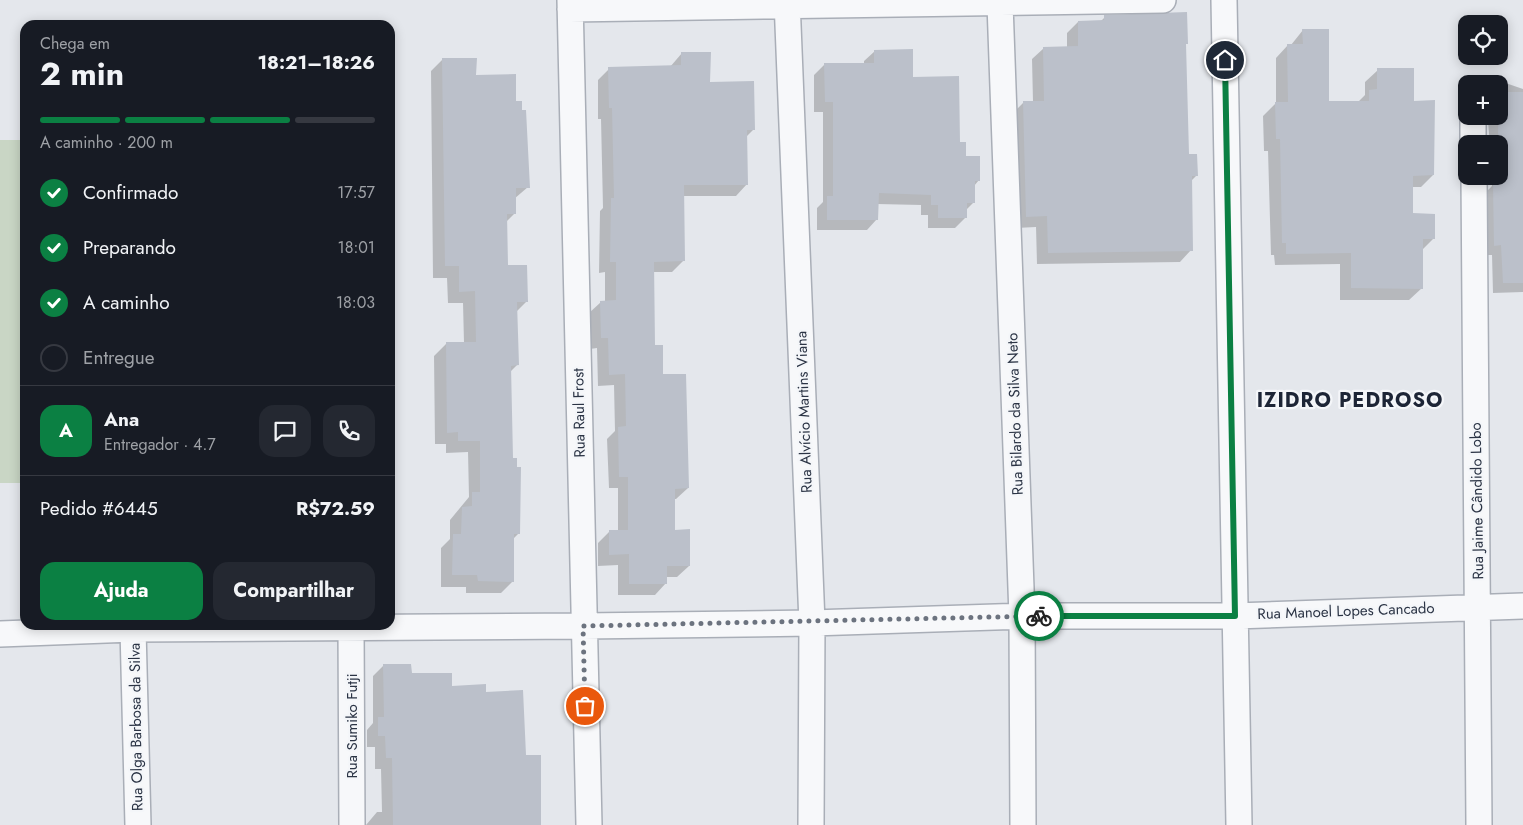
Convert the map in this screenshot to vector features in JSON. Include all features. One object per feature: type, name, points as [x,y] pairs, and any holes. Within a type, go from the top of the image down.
[{"type":"street","points":[[570,4],[787,2],[1000,4],[1163,0]]},
{"type":"street","points":[[1224,0],[1239,825]]},
{"type":"street","name":"Rua Alvício Martins Viana","points":[[787,2],[812,623],[811,825]]},
{"type":"street","name":"Rua Raul Frost","points":[[570,4],[589,825]]},
{"type":"street","name":"Rua Bilardo da Silva Neto","points":[[1000,4],[1022,616],[1023,825]]},
{"type":"street","name":"Rua Jaime Cândido Lobo","points":[[1474,185],[1479,825]]},
{"type":"street","name":"Rua Manoel Lopes Cancado","points":[[395,626],[812,623],[1022,616],[1235,616],[1523,606]]},
{"type":"street","name":"Rua Manoel Lopes Cancado","points":[[0,634],[106,630]]},
{"type":"street","name":"Rua Olga Barbosa da Silva","points":[[133,630],[138,825]]},
{"type":"street","name":"Rua Sumiko Futji","points":[[351,630],[352,825]]},
{"type":"green space","points":[[0,140],[20,140],[20,483],[0,483]]},
{"type":"building","points":[[1187,12],[1189,154],[1197,154],[1198,176],[1192,176],[1193,251],[1048,253],[1047,216],[1026,217],[1023,101],[1044,101],[1043,47],[1078,46],[1078,21],[1104,20],[1104,15]]},
{"type":"building","points":[[1302,29],[1329,29],[1329,101],[1369,101],[1369,90],[1377,89],[1377,68],[1414,68],[1414,101],[1435,100],[1434,175],[1413,176],[1413,213],[1435,214],[1435,239],[1423,239],[1423,289],[1351,288],[1351,253],[1286,254],[1286,243],[1282,243],[1280,139],[1276,139],[1275,102],[1288,102],[1287,44],[1303,44]]},
{"type":"building","points":[[913,49],[913,77],[959,76],[960,142],[966,142],[966,156],[980,156],[980,181],[975,181],[975,203],[967,203],[967,218],[938,218],[938,205],[931,205],[931,195],[879,193],[878,220],[827,220],[827,196],[833,196],[833,102],[825,102],[824,63],[874,63],[874,50]]},
{"type":"building","points":[[681,52],[711,52],[710,82],[754,81],[755,130],[747,130],[748,185],[684,185],[685,261],[654,262],[655,345],[663,345],[663,374],[686,374],[689,488],[675,489],[675,530],[690,529],[690,566],[667,566],[667,584],[629,584],[629,554],[609,555],[609,530],[628,530],[628,477],[619,477],[618,427],[626,426],[625,374],[609,375],[608,338],[601,338],[600,301],[616,300],[616,262],[610,262],[611,198],[614,198],[612,108],[609,108],[608,67],[681,65]]},
{"type":"building","points":[[442,58],[477,58],[476,75],[516,74],[516,101],[522,101],[522,110],[526,110],[530,188],[516,188],[516,214],[507,214],[508,265],[527,265],[528,302],[517,302],[519,365],[511,366],[513,458],[517,458],[517,467],[521,467],[520,534],[514,534],[514,582],[478,581],[477,575],[452,575],[453,534],[461,534],[462,507],[472,506],[472,492],[480,492],[480,441],[458,441],[458,432],[447,433],[446,342],[476,342],[475,291],[459,292],[459,266],[445,266]]},
{"type":"building","points":[[1508,92],[1523,92],[1523,283],[1503,283],[1501,245],[1494,246],[1493,185],[1508,185],[1508,135],[1498,135],[1498,125],[1508,125]]},
{"type":"building","points":[[383,664],[411,664],[412,673],[452,673],[452,686],[486,684],[486,692],[523,690],[526,755],[541,755],[541,825],[393,825],[392,758],[386,758],[385,736],[378,736],[378,717],[384,717]]},
{"type":"way so far","points":[[585,706],[583,626],[812,623],[1039,616]]},
{"type":"district","name":"IZIDRO PEDROSO","points":[[1350,400]]},
{"type":"route","points":[[1039,616],[1235,616],[1225,60]]}]
